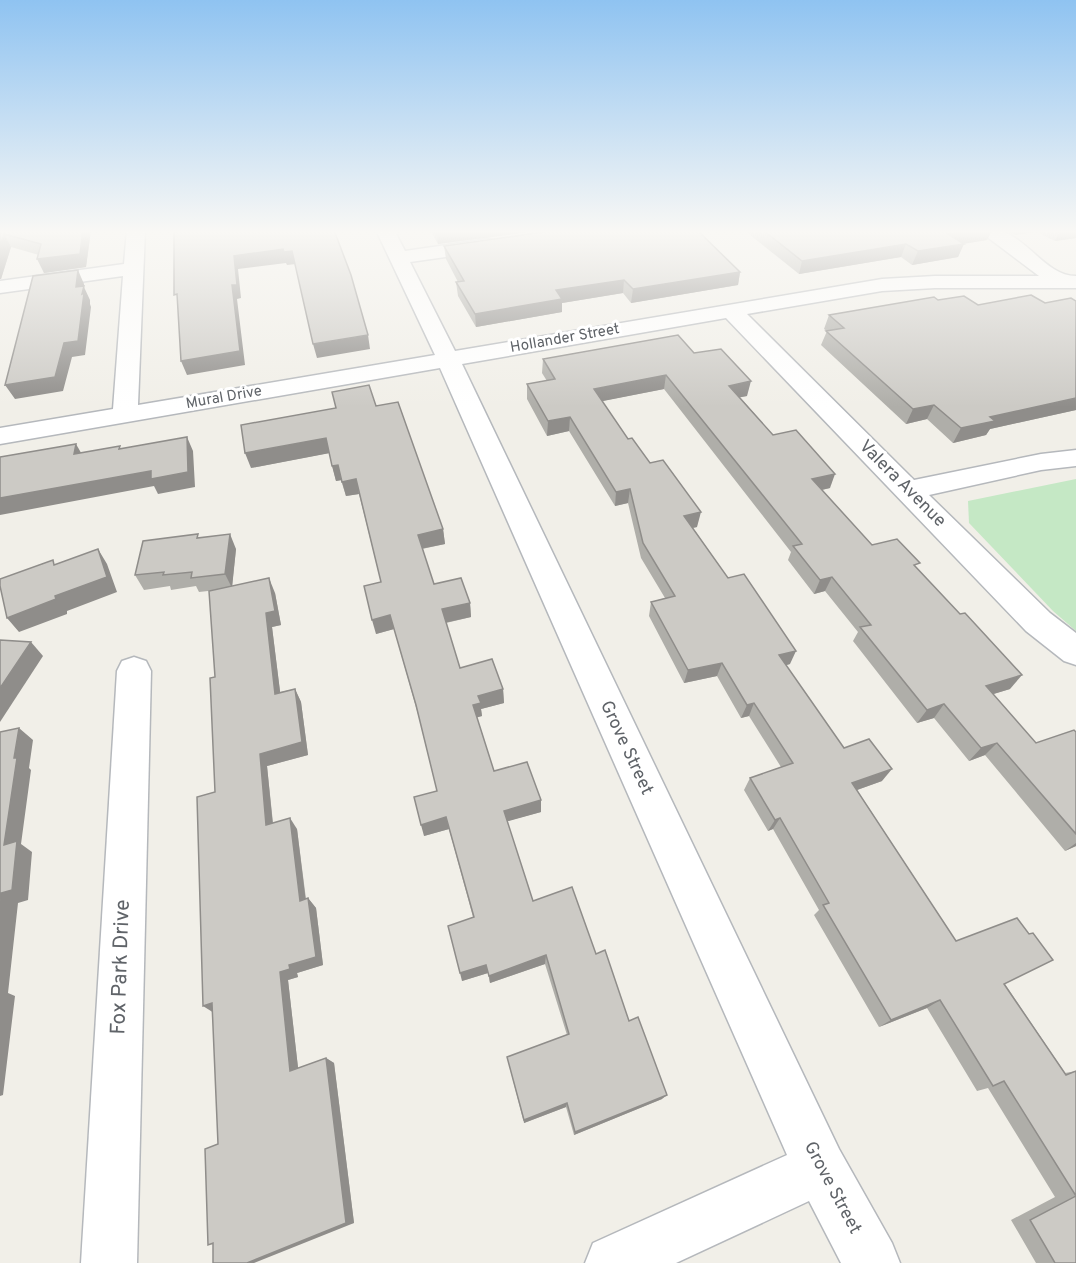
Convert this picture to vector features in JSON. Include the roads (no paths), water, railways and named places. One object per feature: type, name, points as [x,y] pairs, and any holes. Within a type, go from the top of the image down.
[{"type":"street","points":[[125,415],[132,289]]},
{"type":"street","name":"Grove Street","points":[[414,289],[820,1168],[872,1263]]},
{"type":"street","name":"Hollander Street","points":[[448,359],[859,289]]},
{"type":"street","name":"Valera Avenue","points":[[730,311],[1038,622],[1076,652]]},
{"type":"street","name":"Mural Drive","points":[[0,436],[448,359]]},
{"type":"street","points":[[909,490],[1041,462],[1076,458]]},
{"type":"street","name":"Fox Park Drive","points":[[109,1263],[134,671]]},
{"type":"street","points":[[613,1263],[820,1168]]}]
